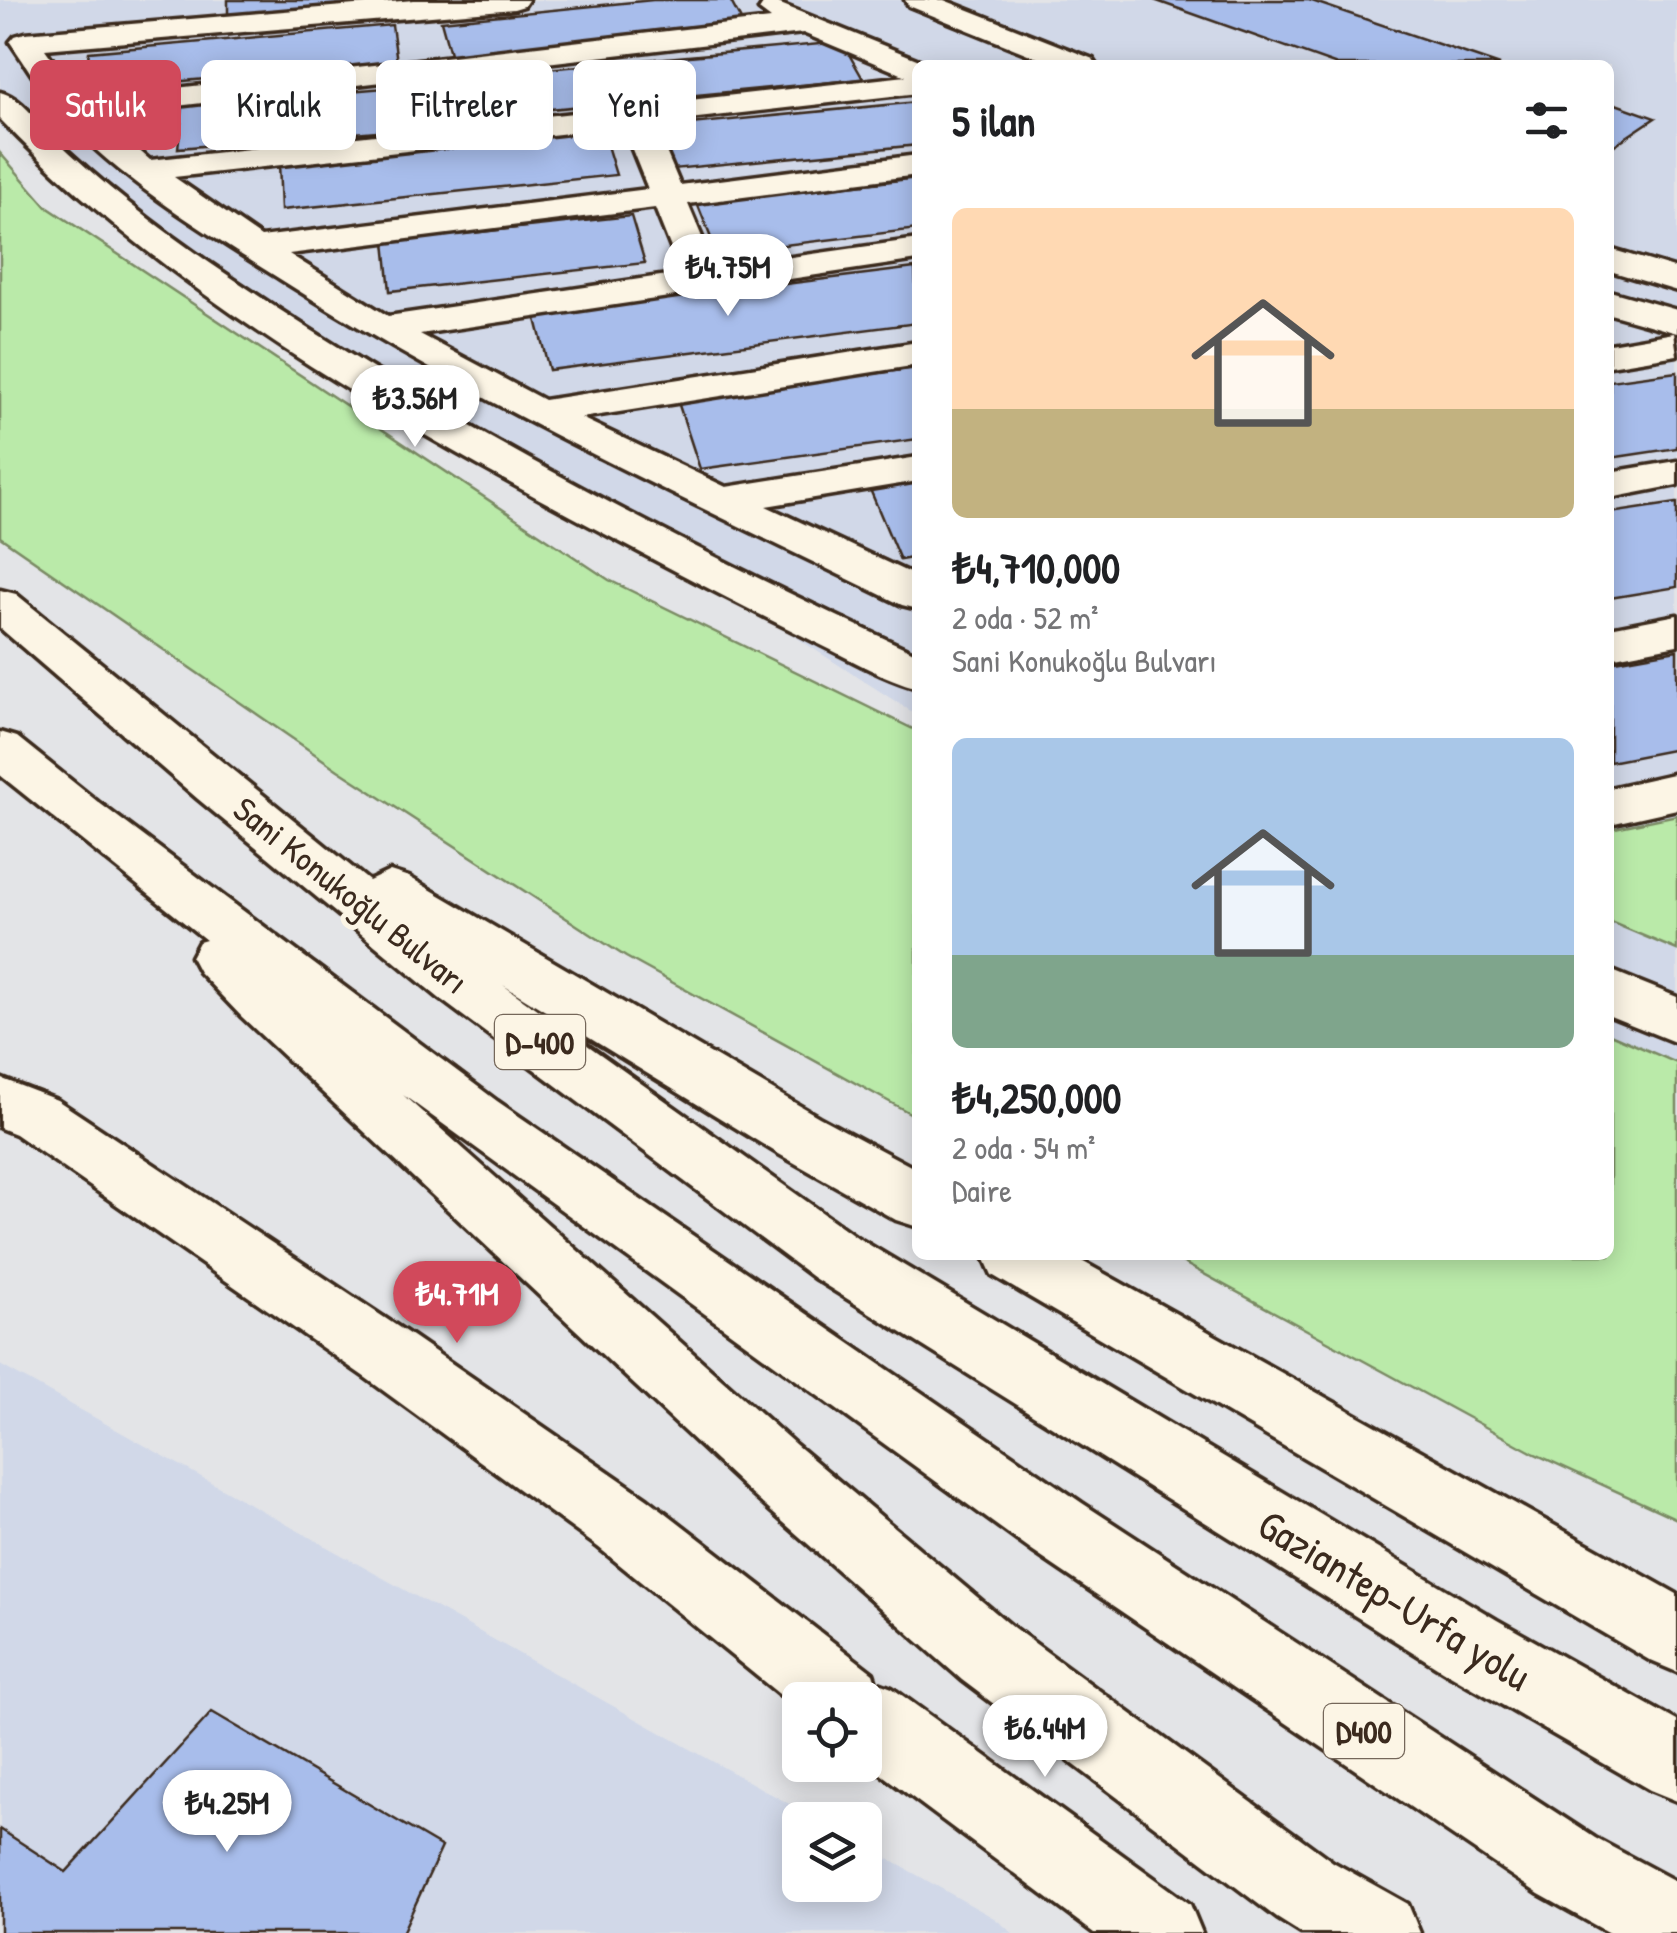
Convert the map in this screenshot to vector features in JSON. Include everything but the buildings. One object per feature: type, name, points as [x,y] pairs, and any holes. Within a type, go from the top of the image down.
[{"type":"main road","points":[[25,42],[416,4],[514,0]]},
{"type":"main road","points":[[749,0],[912,68]]},
{"type":"main road","points":[[919,0],[1069,60]]},
{"type":"main road","points":[[416,4],[432,60]]},
{"type":"main road","points":[[25,42],[134,6]]},
{"type":"main road","points":[[516,60],[806,24]]},
{"type":"main road","points":[[25,42],[38,60]]},
{"type":"main road","points":[[181,97],[376,76]]},
{"type":"main road","points":[[696,109],[912,85]]},
{"type":"main road","points":[[0,100],[28,132],[143,235],[292,334],[476,447],[622,526],[912,670]]},
{"type":"main road","points":[[142,172],[376,145]]},
{"type":"main road","points":[[118,150],[142,172],[254,248],[382,328],[538,413],[912,592]]},
{"type":"main road","points":[[650,150],[702,281]]},
{"type":"main road","points":[[254,248],[912,166]]},
{"type":"main road","points":[[382,328],[912,250]]},
{"type":"main road","points":[[1614,261],[1677,280]]},
{"type":"main road","points":[[1614,304],[1676,337]]},
{"type":"main road","points":[[1614,327],[1676,337]]},
{"type":"main road","points":[[1614,354],[1676,337]]},
{"type":"main road","points":[[538,413],[912,354]]},
{"type":"main road","points":[[724,500],[912,470]]},
{"type":"main road","points":[[1614,484],[1677,473]]},
{"type":"main road","name":"Sani Konukoğlu Bulvarı","points":[[0,604],[216,787],[459,983],[836,1258],[1115,1432]]},
{"type":"main road","points":[[1614,642],[1677,630]]},
{"type":"main road","name":"D-400","points":[[9,763],[476,1118],[1057,1527]]},
{"type":"main road","points":[[216,787],[912,1199]]},
{"type":"main road","points":[[1614,805],[1677,791]]},
{"type":"main road","points":[[80,815],[262,1002],[772,1468],[988,1654],[1305,1890],[1379,1933]]},
{"type":"main road","points":[[1614,994],[1677,1020]]},
{"type":"main road","points":[[0,1102],[36,1117],[389,1356],[623,1524],[823,1682]]},
{"type":"main road","points":[[1023,1260],[1677,1635]]},
{"type":"main road","name":"Gaziantep-Urfa yolu","points":[[1115,1432],[1471,1646],[1677,1764]]},
{"type":"main road","name":"D400","points":[[1057,1527],[1567,1866],[1677,1926]]},
{"type":"main road","points":[[882,1727],[1161,1933]]},
{"type":"shaded area","points":[[0,0],[1677,0],[1677,1101],[1614,1074],[1614,60],[912,60],[912,712],[34,150],[181,150],[181,60],[30,60],[30,147],[0,128]]},
{"type":"shaded area","points":[[0,1365],[786,1802],[782,1802],[782,1902],[882,1902],[882,1855],[994,1918],[1013,1933],[0,1933]]},
{"type":"green space","points":[[0,153],[47,207],[609,580],[912,729],[912,1114],[626,957],[338,770],[0,537]]},
{"type":"green space","points":[[1677,815],[1677,950],[1614,924],[1614,828]]},
{"type":"green space","points":[[1614,1036],[1677,1063],[1677,1519],[1535,1454],[1178,1260],[1614,1260]]}]
